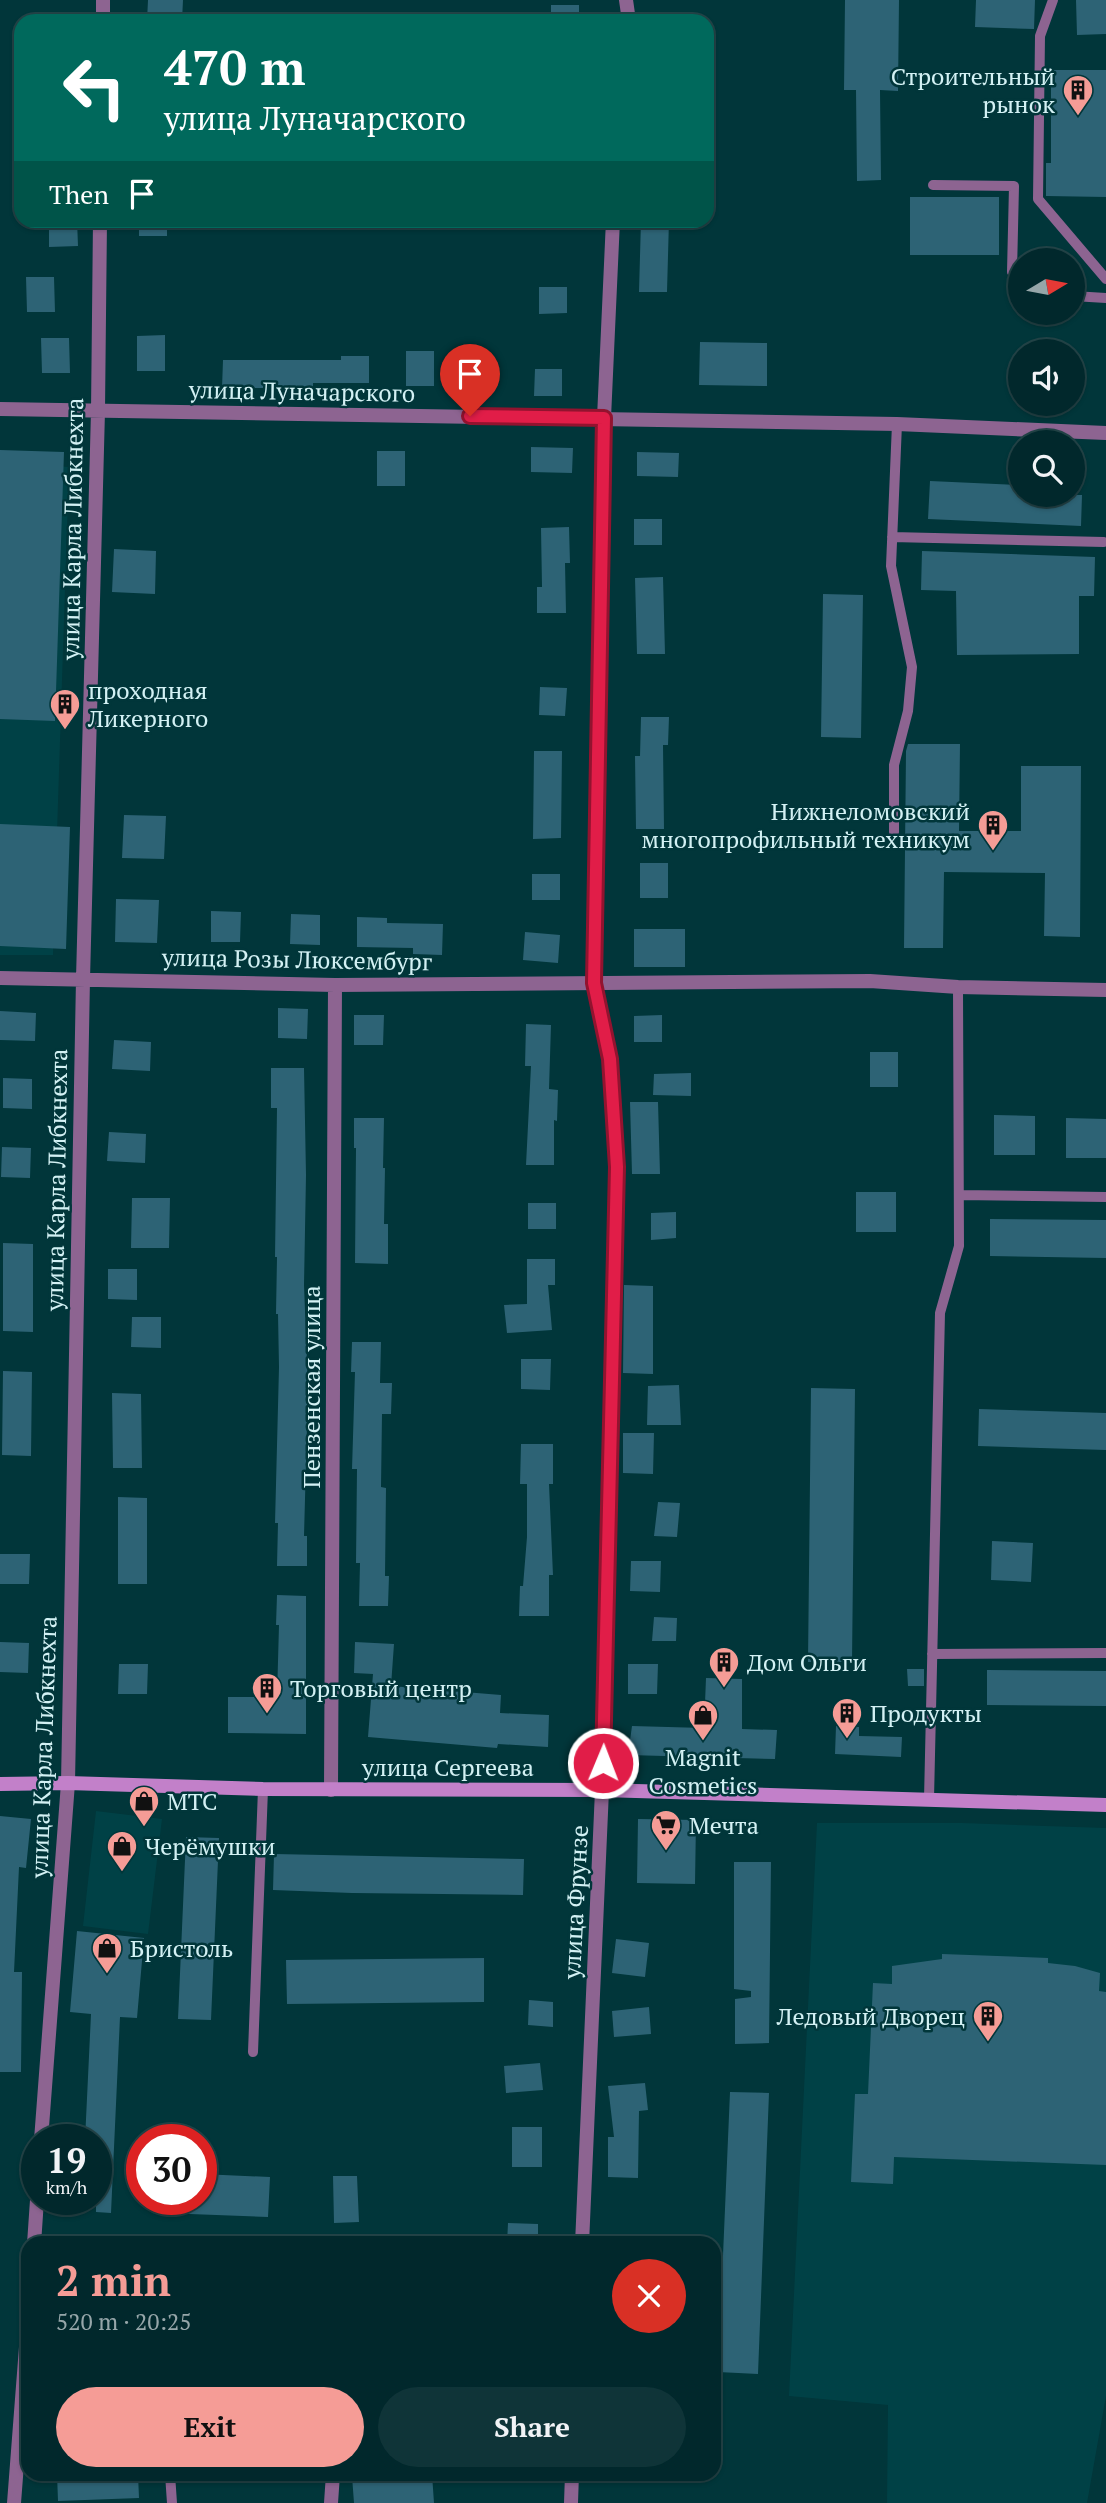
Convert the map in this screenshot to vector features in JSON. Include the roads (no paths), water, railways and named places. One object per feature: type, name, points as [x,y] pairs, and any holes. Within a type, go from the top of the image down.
[{"type":"main road","name":"улица Сергеева","points":[[0,1784],[68,1783],[331,1790],[602,1790],[1106,1805]]},
{"type":"street","name":"улица Карла Либкнехта","points":[[42,2124],[68,1783],[100,228]]},
{"type":"street","name":"улица Фрунзе","points":[[582,2236],[602,1790],[617,1167],[610,1059],[594,983],[604,418],[613,228]]},
{"type":"street","name":"улица Луначарского","points":[[0,409],[897,424],[1106,433]]},
{"type":"street","name":"улица Розы Люксембург","points":[[0,978],[335,985],[870,981],[958,988],[1106,990]]},
{"type":"street","name":"Пензенская улица","points":[[331,1790],[335,985]]},
{"type":"street","points":[[35,2236],[36,2215]]},
{"type":"street","points":[[14,2503],[21,2458]]},
{"type":"street","points":[[331,2503],[332,2481]]},
{"type":"street","points":[[571,2503],[572,2481]]},
{"type":"lane","points":[[1053,0],[1040,36],[1038,199],[1106,279]]},
{"type":"lane","points":[[933,186],[1014,186],[1013,248]]},
{"type":"lane","points":[[1085,297],[1106,298]]},
{"type":"lane","points":[[894,832],[894,765],[908,711],[912,667],[891,566],[897,424]]},
{"type":"lane","points":[[892,537],[1104,542]]},
{"type":"lane","points":[[929,1799],[940,1313],[959,1246],[958,988]]},
{"type":"lane","points":[[959,1195],[1106,1197]]},
{"type":"lane","points":[[932,1654],[1106,1653]]},
{"type":"lane","points":[[253,2052],[263,1789]]},
{"type":"lane","points":[[170,2481],[172,2503]]},
{"type":"place","name":"Строительный рынок","points":[[1078,117]]},
{"type":"place","name":"проходная Ликерного","points":[[65,731]]},
{"type":"place","name":"Нижнеломовский многопрофильный техникум","points":[[993,852]]},
{"type":"place","name":"Дом Ольги","points":[[724,1689]]},
{"type":"place","name":"Торговый центр","points":[[267,1715]]},
{"type":"place","name":"Продукты","points":[[847,1740]]},
{"type":"place","name":"Magnit Cosmetics","points":[[703,1742]]},
{"type":"place","name":"МТС","points":[[144,1828]]},
{"type":"place","name":"Мечта","points":[[666,1852]]},
{"type":"place","name":"Черёмушки","points":[[122,1873]]},
{"type":"place","name":"Бристоль","points":[[107,1975]]},
{"type":"place","name":"Ледовый Дворец","points":[[988,2043]]}]
